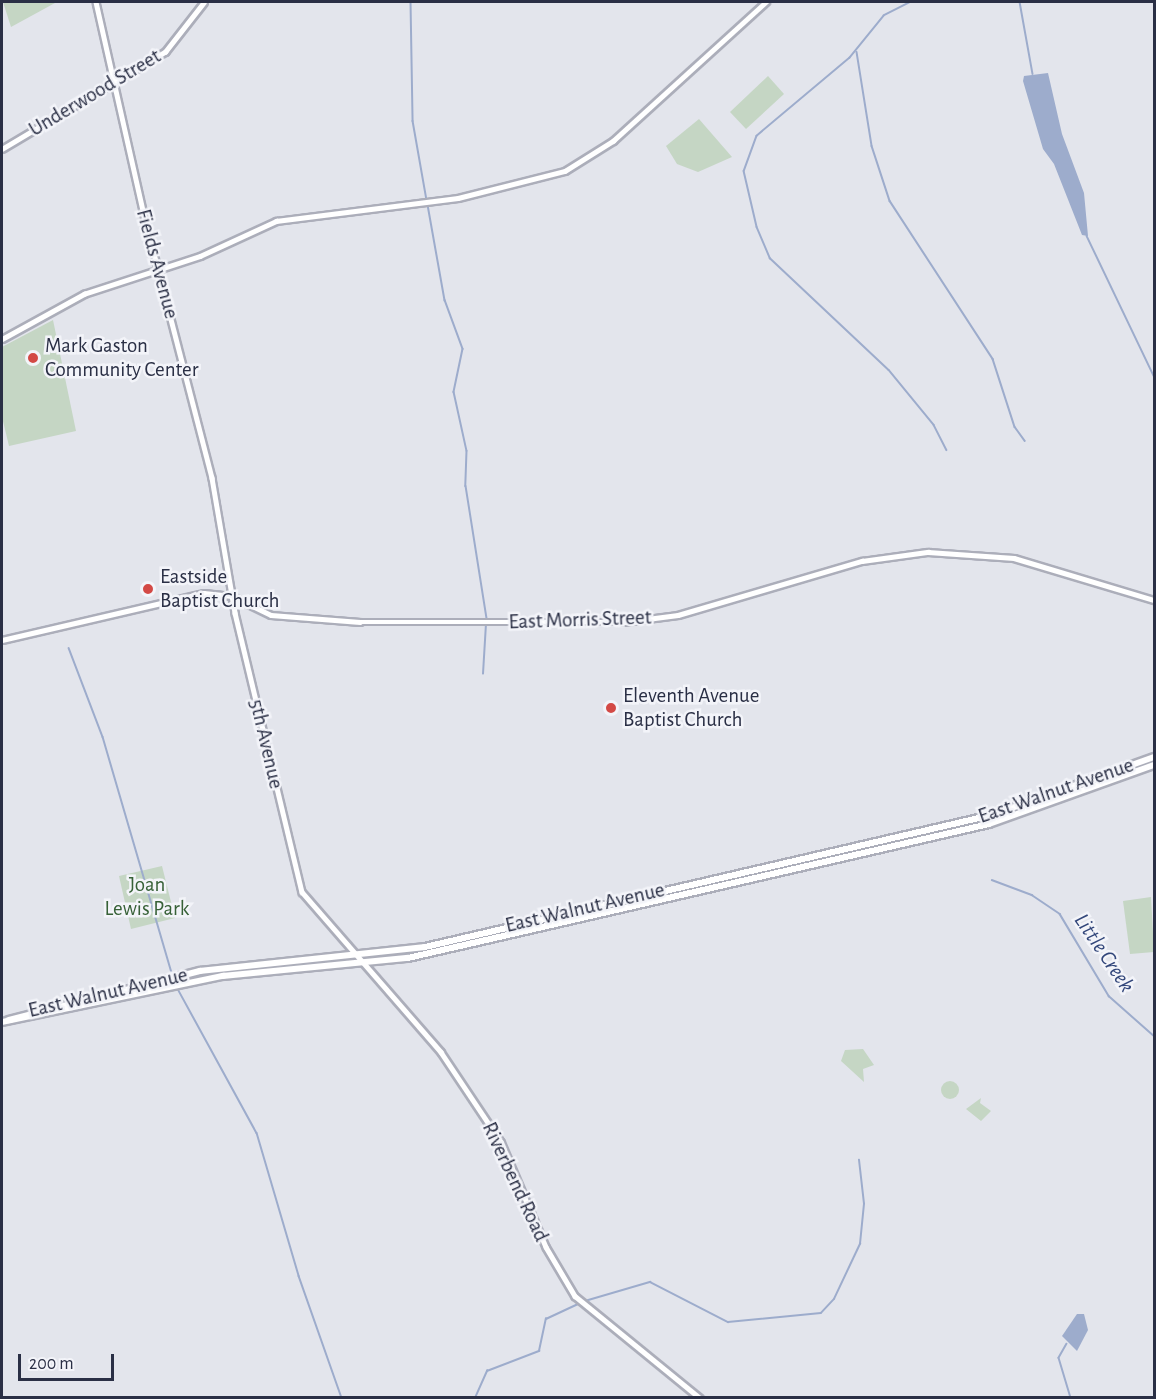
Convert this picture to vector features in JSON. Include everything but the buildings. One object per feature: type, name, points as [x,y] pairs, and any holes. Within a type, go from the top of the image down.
[{"type":"main road","name":"East Walnut Avenue","points":[[5,1021],[178,975],[358,958],[992,815],[1155,757]]},
{"type":"main road","name":"East Walnut Avenue","points":[[5,1021],[223,976],[365,964],[561,921],[989,824],[1155,765]]},
{"type":"main road","points":[[560,913],[561,921]]},
{"type":"street","name":"Fields Avenue","points":[[96,2],[158,268],[214,485],[232,596]]},
{"type":"street","name":"Underwood Street","points":[[2,149],[172,46],[204,2]]},
{"type":"street","points":[[2,339],[84,294],[158,268],[276,221],[458,198],[565,171],[613,141],[766,2]]},
{"type":"street","name":"East Morris Street","points":[[2,640],[204,593],[232,596],[271,615],[360,622],[624,622],[678,615],[862,561],[946,552],[1027,561],[1155,600]]},
{"type":"street","name":"5th Avenue","points":[[232,596],[302,892]]},
{"type":"street","name":"Riverbend Road","points":[[302,892],[358,958],[420,1023],[496,1134],[546,1247],[575,1296],[700,1398]]},
{"type":"green space","points":[[3,2],[54,2],[55,3],[11,27]]},
{"type":"green space","points":[[768,76],[784,94],[746,129],[730,112]]},
{"type":"green space","points":[[699,119],[732,157],[698,172],[677,164],[666,146]]},
{"type":"green space","points":[[53,320],[76,431],[9,446],[2,417],[2,347]]},
{"type":"green space","name":"Joan Lewis Park","points":[[162,866],[175,918],[131,929],[119,876]]},
{"type":"green space","points":[[1151,897],[1154,952],[1130,954],[1123,901]]},
{"type":"green space","points":[[863,1049],[874,1065],[863,1069],[864,1082],[841,1061],[845,1050]]},
{"type":"green space","points":[[950,1081],[958,1086],[959,1090],[954,1098],[950,1099],[942,1094],[941,1090],[946,1082]]},
{"type":"green space","points":[[981,1098],[980,1103],[991,1111],[981,1121],[966,1109]]},
{"type":"water","points":[[1048,73],[1062,134],[1084,193],[1088,236],[1082,235],[1054,164],[1043,149],[1023,81],[1024,76]]},
{"type":"water","points":[[1077,1314],[1084,1314],[1088,1330],[1077,1351],[1062,1336]]},
{"type":"waterway","points":[[411,2],[413,121],[427,200]]},
{"type":"waterway","points":[[911,2],[884,16],[850,58],[757,136],[744,171],[757,227],[770,258],[889,370],[934,425],[947,450]]},
{"type":"waterway","points":[[1020,2],[1033,74]]},
{"type":"waterway","points":[[857,52],[872,146],[890,201],[993,359],[1015,427],[1025,441]]},
{"type":"waterway","points":[[428,205],[445,300],[463,349],[454,392],[467,451],[466,486],[487,619]]},
{"type":"waterway","points":[[1087,236],[1154,376]]},
{"type":"waterway","points":[[483,674],[486,624]]},
{"type":"waterway","points":[[69,648],[103,737],[172,973]]},
{"type":"waterway","name":"Little Creek","points":[[992,880],[1032,895],[1060,914],[1109,996],[1154,1036]]},
{"type":"waterway","points":[[178,989],[257,1133],[299,1276],[342,1398]]},
{"type":"waterway","points":[[585,1301],[650,1282],[728,1322],[821,1313],[834,1299],[860,1244],[864,1204],[859,1160]]},
{"type":"waterway","points":[[475,1398],[487,1371],[539,1351],[546,1319],[578,1304]]},
{"type":"waterway","points":[[1067,1344],[1059,1358],[1071,1398]]},
{"type":"place","name":"Mark Gaston Community Center","points":[[33,358]]},
{"type":"place","name":"Eastside Baptist Church","points":[[148,589]]},
{"type":"place","name":"Eleventh Avenue Baptist Church","points":[[611,708]]}]
